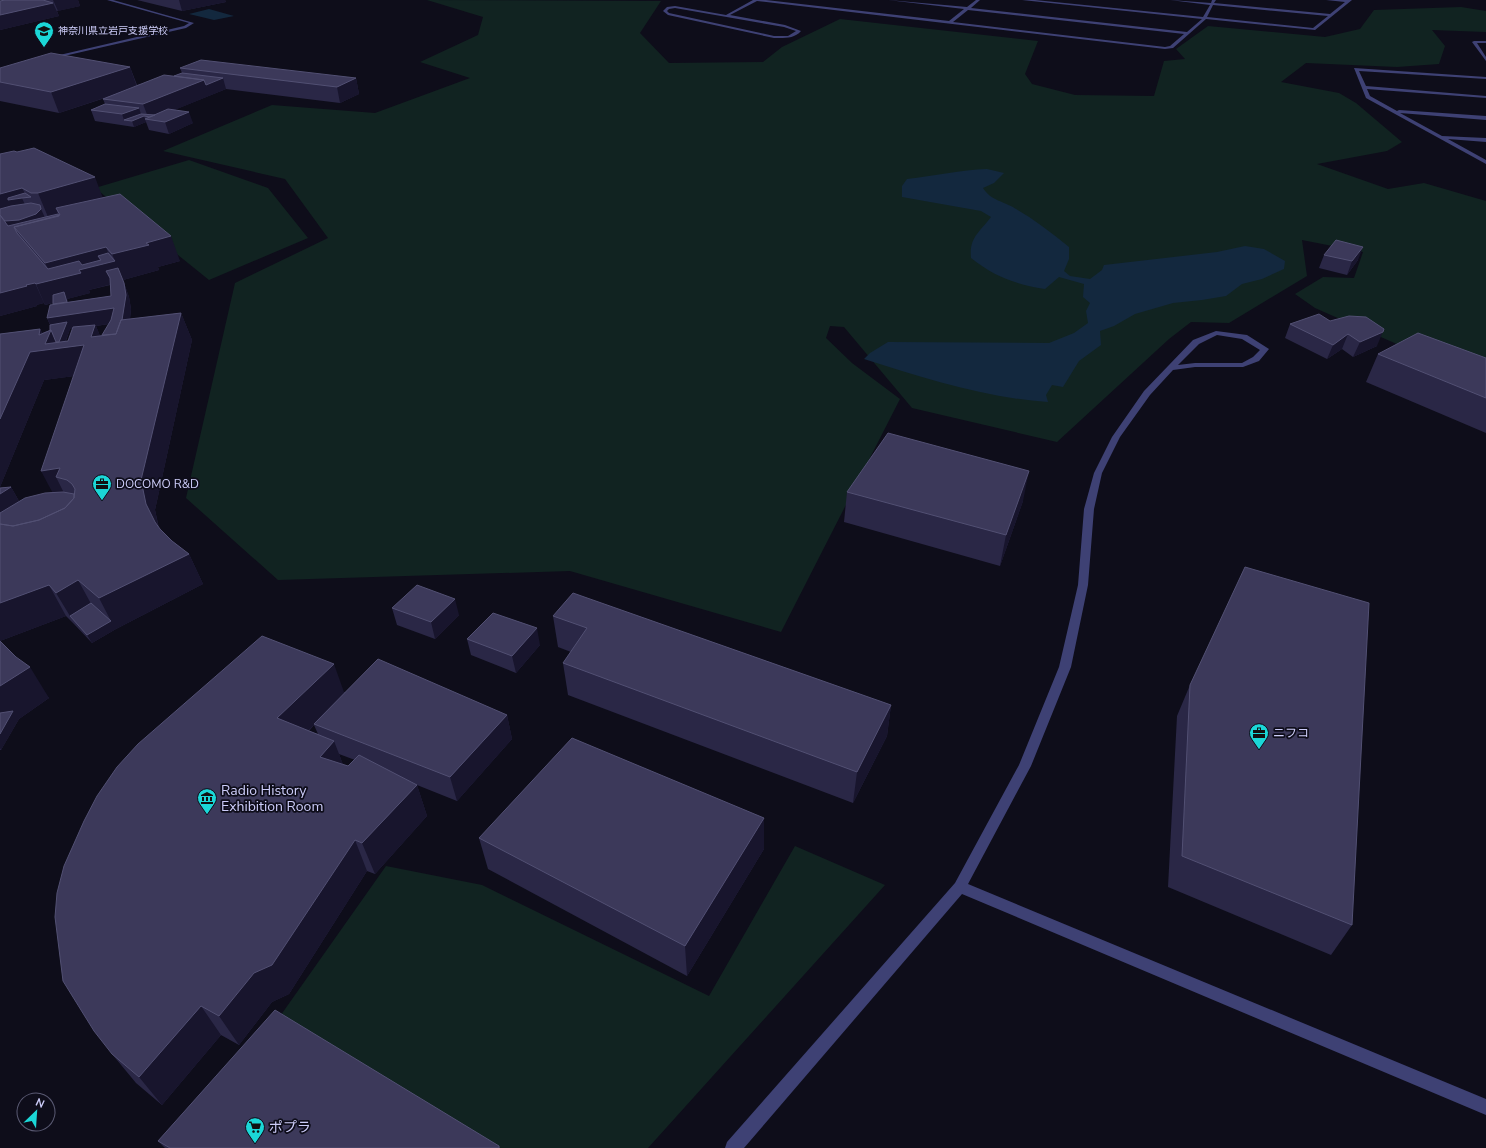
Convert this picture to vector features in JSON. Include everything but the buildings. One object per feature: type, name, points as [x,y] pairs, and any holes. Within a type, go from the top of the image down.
[{"type":"street","points":[[51,58],[185,27],[192,23],[109,0]]},
{"type":"street","points":[[728,15],[785,26],[799,31],[788,37],[760,35],[668,14],[665,11],[668,8],[676,7],[728,15],[756,0],[1165,48],[1171,46],[1204,19],[1213,2]]},
{"type":"street","points":[[890,0],[1188,33]]},
{"type":"street","points":[[951,22],[978,0]]},
{"type":"street","points":[[1024,0],[1314,29],[1349,0]]},
{"type":"street","points":[[1172,0],[1213,2],[1331,15]]},
{"type":"street","points":[[1328,0],[1349,0]]},
{"type":"street","points":[[1486,42],[1474,42],[1486,60]]},
{"type":"street","points":[[1486,78],[1356,69],[1368,97],[1486,162]]},
{"type":"street","points":[[1363,88],[1486,96]]},
{"type":"street","points":[[1395,111],[1486,118]]},
{"type":"street","points":[[1440,136],[1486,140]]},
{"type":"street","points":[[733,1148],[960,887],[1025,766],[1065,666],[1083,585],[1089,509],[1098,473],[1116,437],[1147,393],[1196,342],[1216,333],[1244,337],[1265,349],[1256,359],[1243,365],[1195,365],[1172,368]]},
{"type":"street","points":[[960,887],[1486,1107]]},
{"type":"green space","points":[[427,0],[661,1],[640,33],[669,63],[763,62],[782,47],[840,19],[1038,41],[1025,74],[1032,84],[1075,95],[1154,96],[1164,61],[1185,59],[1176,49],[1208,26],[1325,37],[1360,29],[1374,10],[1461,7],[1486,11],[1486,32],[1432,30],[1445,46],[1439,64],[1397,67],[1306,63],[1281,82],[1339,93],[1356,103],[1402,142],[1387,151],[1317,164],[1388,189],[1424,183],[1486,201],[1486,378],[1399,345],[1315,308],[1295,294],[1323,277],[1354,278],[1363,252],[1302,240],[1307,276],[1229,323],[1191,322],[1169,339],[1057,442],[912,408],[844,327],[830,326],[826,338],[852,363],[900,399],[781,632],[570,571],[278,580],[186,498],[235,283],[328,238],[285,179],[163,151],[272,105],[375,113],[470,78],[420,62],[478,35],[483,17]]},
{"type":"green space","points":[[189,160],[268,188],[308,238],[209,280],[95,188]]},
{"type":"green space","points":[[795,846],[885,885],[648,1148],[474,1148],[271,1029],[386,866],[482,885],[709,996]]},
{"type":"water","points":[[209,9],[234,16],[214,20],[189,14]]},
{"type":"water","points":[[987,169],[1004,173],[994,183],[983,188],[990,196],[1011,206],[1030,218],[1069,247],[1069,259],[1064,271],[1070,276],[1090,279],[1102,270],[1104,265],[1217,252],[1245,246],[1264,249],[1285,261],[1284,269],[1262,279],[1242,284],[1226,296],[1173,303],[1135,314],[1114,326],[1100,331],[1101,345],[1079,361],[1063,387],[1052,385],[1046,395],[1048,402],[1025,400],[978,392],[932,380],[864,359],[870,353],[888,342],[1049,343],[1074,333],[1088,323],[1086,311],[1090,303],[1083,297],[1084,284],[1059,277],[1045,289],[1024,285],[997,275],[971,258],[972,245],[976,235],[991,217],[981,211],[902,197],[902,186],[907,179]]},
{"type":"place","name":"神奈川県立岩戸支援学校","points":[[44,48]]},
{"type":"place","name":"DOCOMO R&D","points":[[102,501]]},
{"type":"place","name":"ニフコ","points":[[1259,750]]},
{"type":"place","name":"Radio History Exhibition Room","points":[[207,815]]},
{"type":"place","name":"ポプラ","points":[[255,1144]]}]
